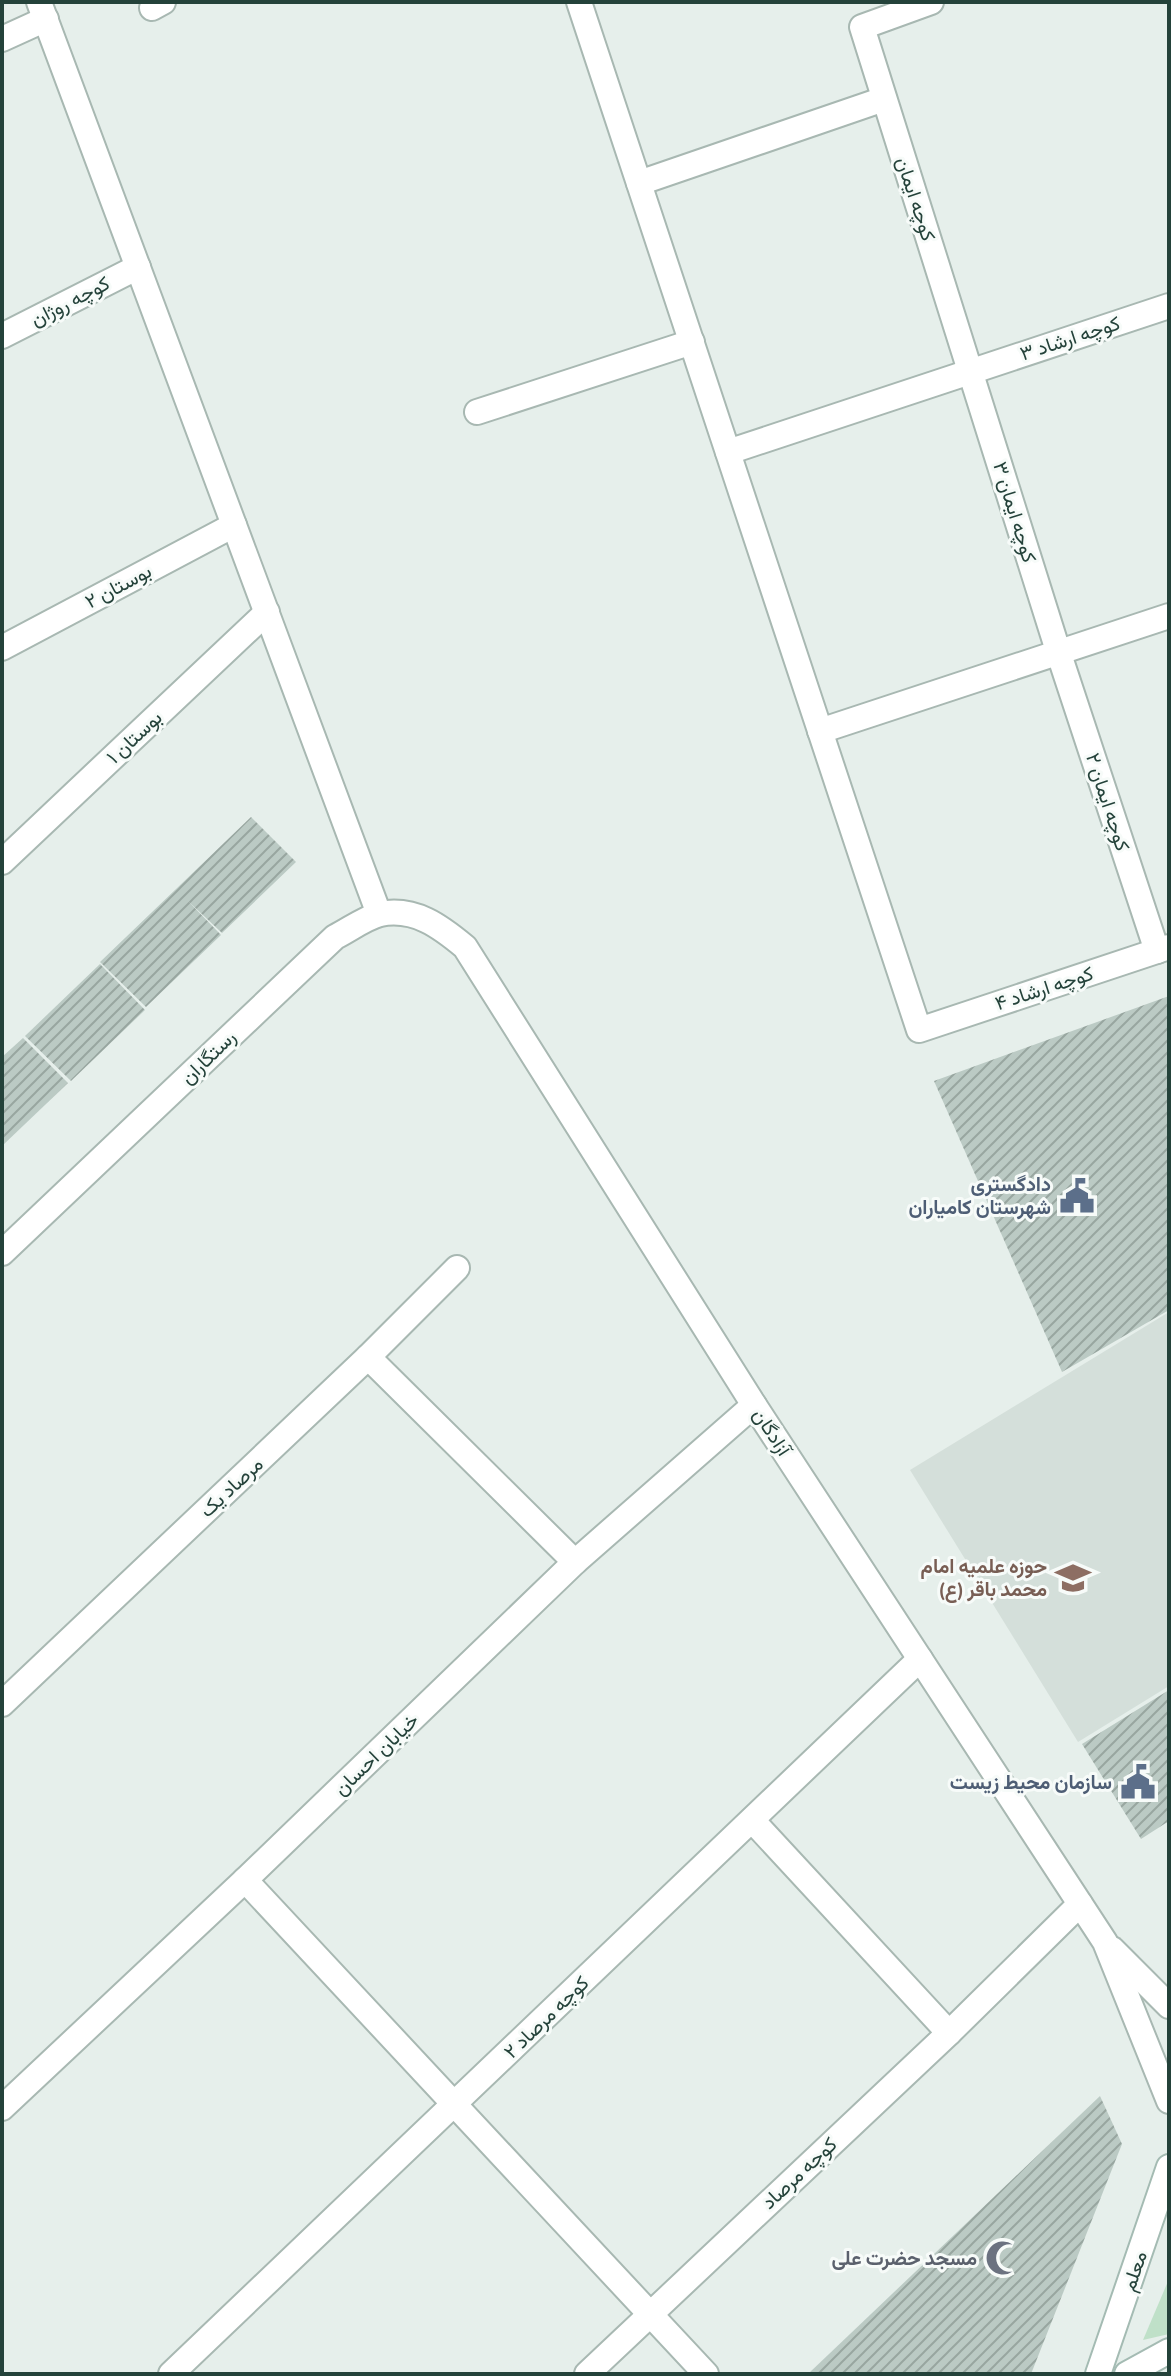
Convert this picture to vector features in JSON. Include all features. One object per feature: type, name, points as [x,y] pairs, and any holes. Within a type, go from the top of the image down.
[{"type":"street","points":[[579,2],[820,731],[1169,616]]},
{"type":"street","name":"کوچه ایمان","points":[[931,2],[862,27],[971,371]]},
{"type":"street","points":[[2,39],[42,11],[379,914]]},
{"type":"street","points":[[639,183],[884,99]]},
{"type":"street","name":"کوچه روژان","points":[[2,336],[138,267]]},
{"type":"street","name":"کوچه ارشاد ۳","points":[[728,452],[1169,306]]},
{"type":"street","points":[[477,412],[692,342]]},
{"type":"street","name":"کوچه ایمان ۳","points":[[971,371],[1059,654]]},
{"type":"street","name":"بوستان ۲","points":[[2,648],[234,525]]},
{"type":"street","name":"بوستان ۱","points":[[2,862],[267,612]]},
{"type":"street","name":"کوچه ایمان ۲","points":[[1059,654],[1163,949]]},
{"type":"street","name":"کوچه ارشاد ۴","points":[[820,731],[919,1030],[1163,949]]},
{"type":"street","name":"آزادگان","points":[[379,914],[407,913],[438,924],[465,947],[754,1405],[1105,1942]]},
{"type":"street","name":"رستگاران","points":[[2,1253],[335,937],[379,914]]},
{"type":"street","name":"مرصاد یک","points":[[2,1704],[368,1357],[457,1268]]},
{"type":"street","points":[[368,1357],[575,1562]]},
{"type":"street","name":"خیابان احسان","points":[[2,2108],[245,1880],[575,1562],[754,1405]]},
{"type":"street","name":"کوچه مرصاد ۲","points":[[171,2374],[920,1659]]},
{"type":"street","points":[[752,1820],[949,2033]]},
{"type":"street","points":[[245,1880],[706,2374]]},
{"type":"street","name":"کوچه مرصاد","points":[[587,2374],[949,2033],[1080,1904]]},
{"type":"street","points":[[1105,1942],[1169,2006]]},
{"type":"street","points":[[1105,1942],[1169,2101]]},
{"type":"street","name":"معلم","points":[[1098,2374],[1169,2167]]},
{"type":"street","points":[[1127,2374],[1169,2351]]},
{"type":"shaded area","name":"حوزه علمیه امام محمد باقر (ع)","points":[[1169,1312],[1169,1686],[1078,1742],[910,1470]]},
{"type":"green space","points":[[1169,2279],[1169,2334],[1143,2340]]},
{"type":"building","points":[[251,817],[296,862],[222,933],[188,901],[221,935],[146,1007],[100,962]]},
{"type":"building","points":[[100,964],[145,1010],[71,1081],[25,1036]]},
{"type":"building","name":"دادگستری شهرستان کامیاران","points":[[1169,996],[1169,1310],[1062,1372],[934,1081]]},
{"type":"building","points":[[23,1038],[68,1083],[2,1146],[2,1057]]},
{"type":"building","name":"سازمان محیط زیست","points":[[1169,1690],[1169,1821],[1141,1839],[1082,1744]]},
{"type":"building","name":"مسجد حضرت علی","points":[[1100,2096],[1122,2144],[1031,2374],[808,2374]]},
{"type":"place","name":"دادگستری شهرستان کامیاران","points":[[1077,1196]]},
{"type":"place","name":"حوزه علمیه امام محمد باقر (ع)","points":[[1073,1578]]},
{"type":"place","name":"سازمان محیط زیست","points":[[1138,1782]]},
{"type":"place","name":"مسجد حضرت علی","points":[[1003,2258]]}]
